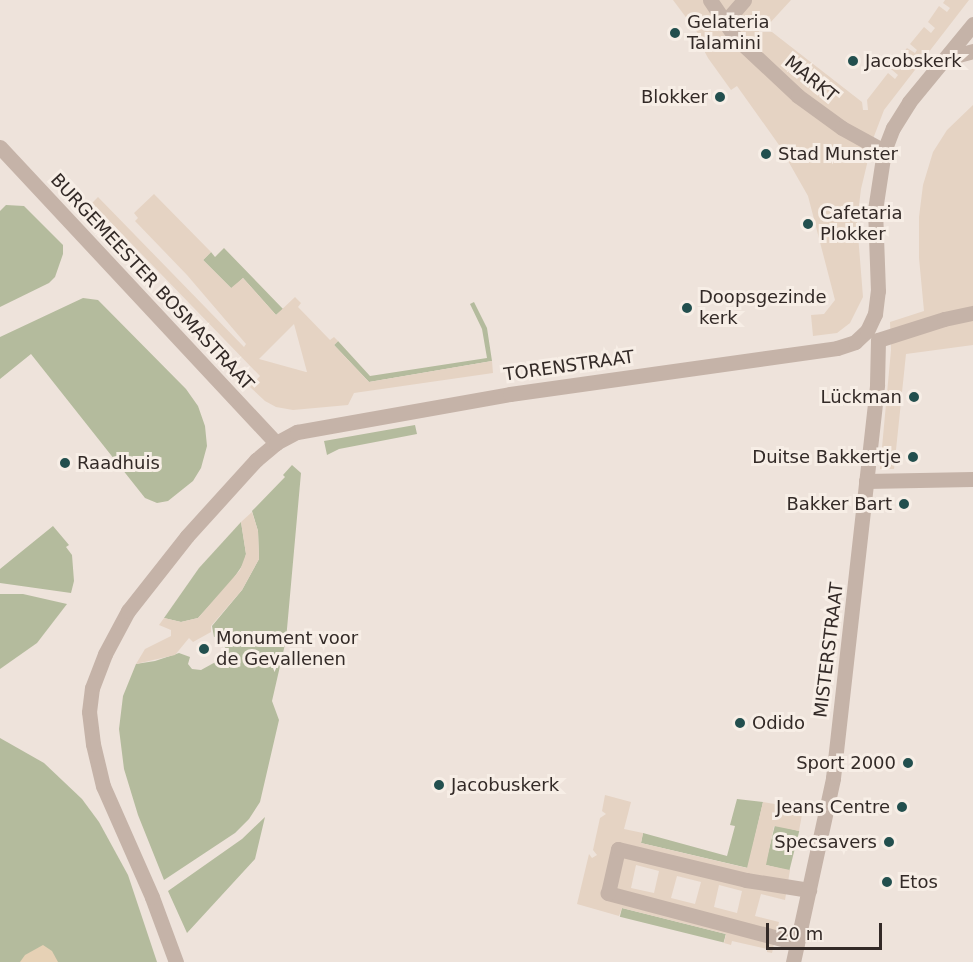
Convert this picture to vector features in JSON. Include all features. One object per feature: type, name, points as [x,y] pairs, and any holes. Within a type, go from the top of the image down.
[{"type":"street","name":"MARKT","points":[[710,0],[755,58],[798,96],[843,128],[884,151]]},
{"type":"street","points":[[725,22],[744,0]]},
{"type":"street","points":[[872,335],[878,291],[874,210],[884,151],[893,128],[909,102],[973,24]]},
{"type":"street","points":[[947,58],[973,51]]},
{"type":"street","name":"BURGEMEESTER BOSMASTRAAT","points":[[3,157],[276,443]]},
{"type":"street","name":"TORENSTRAAT","points":[[176,962],[152,897],[103,786],[93,744],[89,712],[92,688],[105,654],[128,611],[154,575],[256,460],[276,443],[297,432],[324,426],[510,394],[837,348],[872,335],[973,313]]},
{"type":"street","name":"MISTERSTRAAT","points":[[793,962],[833,778],[877,384],[872,335]]},
{"type":"street","points":[[866,482],[973,478]]},
{"type":"street","points":[[797,943],[608,893],[618,849],[746,880],[809,890]]},
{"type":"green space","points":[[6,205],[24,206],[63,245],[63,254],[55,277],[49,283],[0,307],[0,211]]},
{"type":"green space","points":[[224,248],[283,309],[276,315],[243,278],[232,289],[203,260],[211,252],[215,257]]},
{"type":"green space","points":[[83,298],[98,300],[186,389],[198,406],[205,426],[207,446],[201,468],[193,481],[168,501],[157,503],[145,498],[31,354],[0,379],[0,337]]},
{"type":"green space","points":[[474,302],[487,328],[492,361],[369,382],[334,345],[338,341],[370,376],[487,358],[482,329],[470,304]]},
{"type":"green space","points":[[415,425],[417,434],[339,449],[327,455],[324,441]]},
{"type":"green space","points":[[292,465],[301,473],[286,640],[272,701],[279,720],[260,802],[249,819],[235,833],[164,880],[138,815],[124,769],[119,729],[123,696],[136,664],[155,661],[179,653],[190,657],[188,664],[192,669],[201,670],[221,659],[227,642],[220,636],[214,637],[212,626],[242,590],[259,559],[258,531],[252,511],[285,477],[283,475]]},
{"type":"green space","points":[[241,522],[246,554],[244,563],[231,582],[198,618],[181,622],[164,618],[199,568]]},
{"type":"green space","points":[[53,526],[69,545],[66,547],[72,555],[74,581],[71,593],[0,583],[0,569]]},
{"type":"green space","points":[[0,594],[23,594],[67,604],[37,643],[0,669]]},
{"type":"green space","points":[[0,738],[44,763],[82,799],[99,822],[128,875],[157,962],[0,962]]},
{"type":"green space","points":[[737,799],[763,802],[748,868],[641,843],[643,833],[727,856],[735,826],[730,825]]},
{"type":"green space","points":[[265,817],[255,859],[187,933],[168,891],[242,839]]},
{"type":"green space","points":[[775,825],[799,831],[789,871],[765,865]]},
{"type":"green space","points":[[622,908],[726,934],[724,943],[620,917]]},
{"type":"sand","points":[[43,945],[52,951],[58,962],[20,962],[25,955]]},
{"type":"shaded area","points":[[673,0],[791,0],[769,24],[759,25],[759,32],[772,32],[862,102],[863,110],[868,110],[867,100],[888,73],[895,79],[898,75],[891,69],[907,48],[915,53],[917,50],[910,44],[924,27],[931,33],[935,28],[928,22],[939,6],[947,12],[950,8],[943,3],[945,0],[969,0],[884,110],[873,139],[861,189],[857,222],[863,297],[850,323],[837,333],[813,336],[811,315],[824,314],[835,300],[808,196],[779,145],[737,86],[731,90],[708,58],[698,39],[700,36]]},
{"type":"shaded area","points":[[973,105],[973,345],[906,354],[894,469],[880,469],[891,350],[890,322],[924,311],[919,258],[919,217],[923,185],[933,152],[947,130]]},
{"type":"shaded area","points":[[154,194],[211,252],[203,260],[231,288],[243,278],[276,315],[295,297],[301,303],[298,307],[330,340],[334,337],[338,341],[334,345],[369,382],[492,361],[493,373],[354,393],[348,405],[293,410],[276,407],[265,401],[250,387],[260,376],[92,203],[98,197],[244,347],[246,344],[187,275],[135,221],[138,218],[134,213]],"holes":[[[294,324],[306,372],[259,359]]]},
{"type":"shaded area","points":[[252,512],[258,531],[259,559],[242,590],[211,626],[211,632],[193,642],[189,638],[175,655],[136,664],[145,649],[171,636],[171,630],[159,625],[164,618],[181,622],[198,618],[240,570],[246,554],[241,522]]},
{"type":"shaded area","points":[[605,795],[631,802],[624,829],[643,833],[641,843],[747,868],[763,802],[803,809],[799,831],[774,826],[766,865],[790,870],[785,900],[761,894],[755,916],[779,922],[772,953],[767,952],[767,949],[732,941],[731,945],[724,943],[726,934],[622,908],[619,916],[577,904],[589,854],[592,858],[597,855],[593,850],[600,818],[606,814],[602,811]],"holes":[[[636,865],[659,871],[654,893],[631,888]],[[677,876],[701,882],[695,904],[671,898]],[[719,885],[742,891],[737,913],[714,907]]]},
{"type":"place","name":"Gelateria Talamini","points":[[675,33]]},
{"type":"place","name":"Jacobskerk","points":[[853,61]]},
{"type":"place","name":"Blokker","points":[[720,97]]},
{"type":"place","name":"Stad Munster","points":[[766,154]]},
{"type":"place","name":"Cafetaria Plokker","points":[[808,224]]},
{"type":"place","name":"Doopsgezinde kerk","points":[[687,308]]},
{"type":"place","name":"Lückman","points":[[914,397]]},
{"type":"place","name":"Duitse Bakkertje","points":[[913,457]]},
{"type":"place","name":"Raadhuis","points":[[65,463]]},
{"type":"place","name":"Bakker Bart","points":[[904,504]]},
{"type":"place","name":"Monument voor de Gevallenen","points":[[204,649]]},
{"type":"place","name":"Odido","points":[[740,723]]},
{"type":"place","name":"Sport 2000","points":[[908,763]]},
{"type":"place","name":"Jacobuskerk","points":[[439,785]]},
{"type":"place","name":"Jeans Centre","points":[[902,807]]},
{"type":"place","name":"Specsavers","points":[[889,842]]},
{"type":"place","name":"Etos","points":[[887,882]]}]
